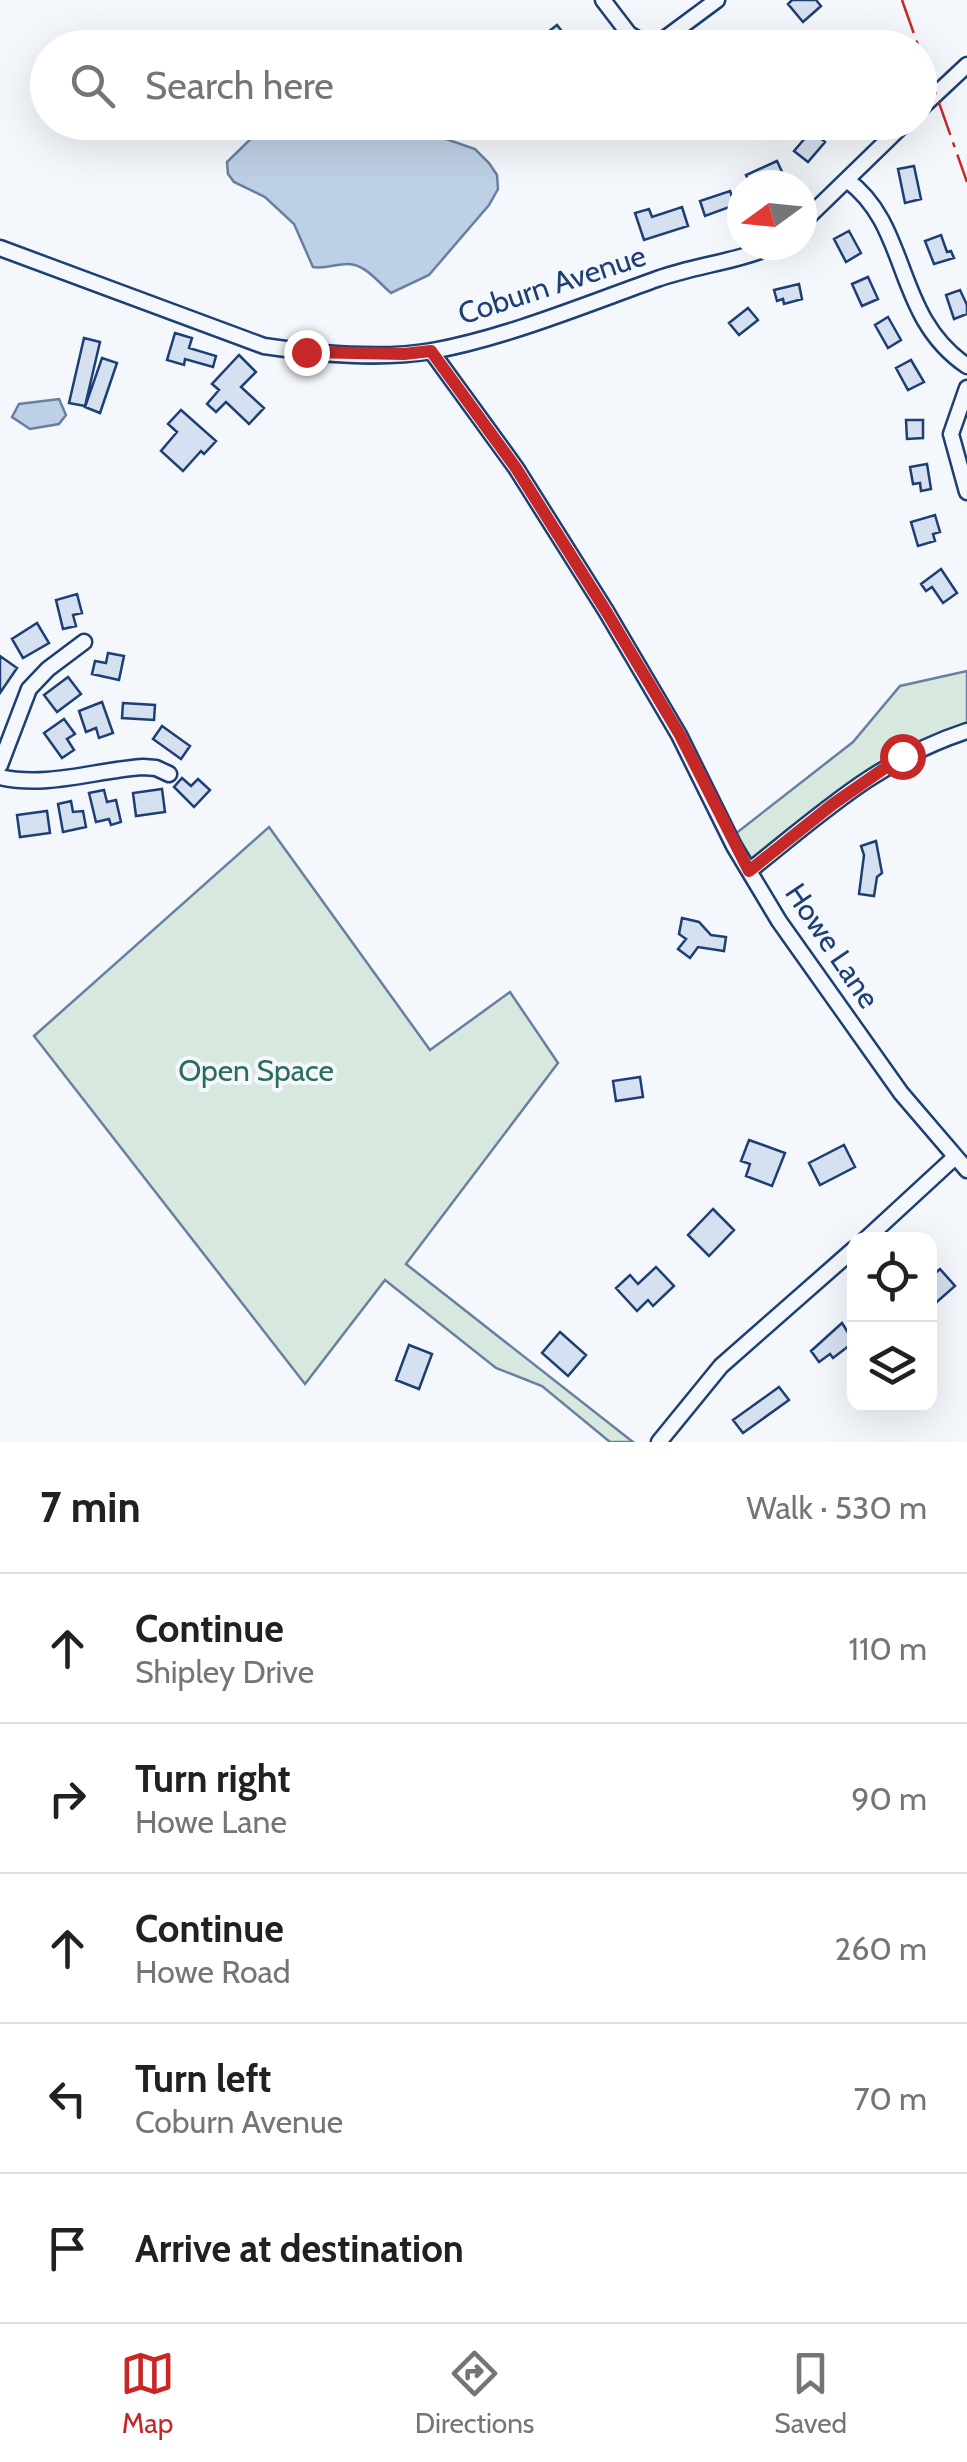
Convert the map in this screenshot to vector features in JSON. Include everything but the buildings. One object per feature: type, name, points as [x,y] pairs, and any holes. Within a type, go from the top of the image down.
[{"type":"street","points":[[603,0],[628,30]]},
{"type":"street","points":[[676,30],[717,0]]},
{"type":"street","points":[[937,93],[967,65]]},
{"type":"street","points":[[817,209],[888,140]]},
{"type":"street","points":[[847,180],[882,219],[916,309],[929,330],[951,355],[967,366]]},
{"type":"street","name":"Coburn Avenue","points":[[0,248],[264,346],[306,352],[404,354],[431,351],[727,260]]},
{"type":"street","name":"Howe Lane","points":[[431,351],[516,468],[680,735],[779,921],[877,1059],[967,1170]]},
{"type":"street","points":[[967,388],[951,434],[967,492]]},
{"type":"street","points":[[0,765],[29,688],[84,642]]},
{"type":"street","points":[[749,871],[878,771],[914,750],[967,731]]},
{"type":"street","points":[[0,778],[54,779],[143,767],[169,774]]},
{"type":"street","points":[[874,1232],[955,1157]]},
{"type":"street","points":[[659,1442],[720,1366],[847,1255]]},
{"type":"green space","points":[[967,671],[967,731],[914,750],[749,871],[730,838],[853,742],[900,686]]},
{"type":"green space","name":"Open Space","points":[[269,827],[430,1050],[510,992],[558,1063],[406,1264],[633,1442],[610,1442],[542,1386],[496,1368],[385,1280],[305,1384],[34,1036]]},
{"type":"water","points":[[250,140],[449,140],[475,149],[489,163],[497,175],[498,189],[429,275],[391,293],[354,265],[313,267],[294,224],[265,197],[234,182],[228,174],[227,162]]},
{"type":"water","points":[[59,399],[66,415],[59,424],[30,429],[12,417],[19,404]]},
{"type":"power","points":[[902,0],[913,30]]},
{"type":"power","points":[[937,97],[967,182]]},
{"type":"route","points":[[306,352],[431,351],[516,468],[606,611],[680,735],[749,871],[833,804],[902,756]]}]
